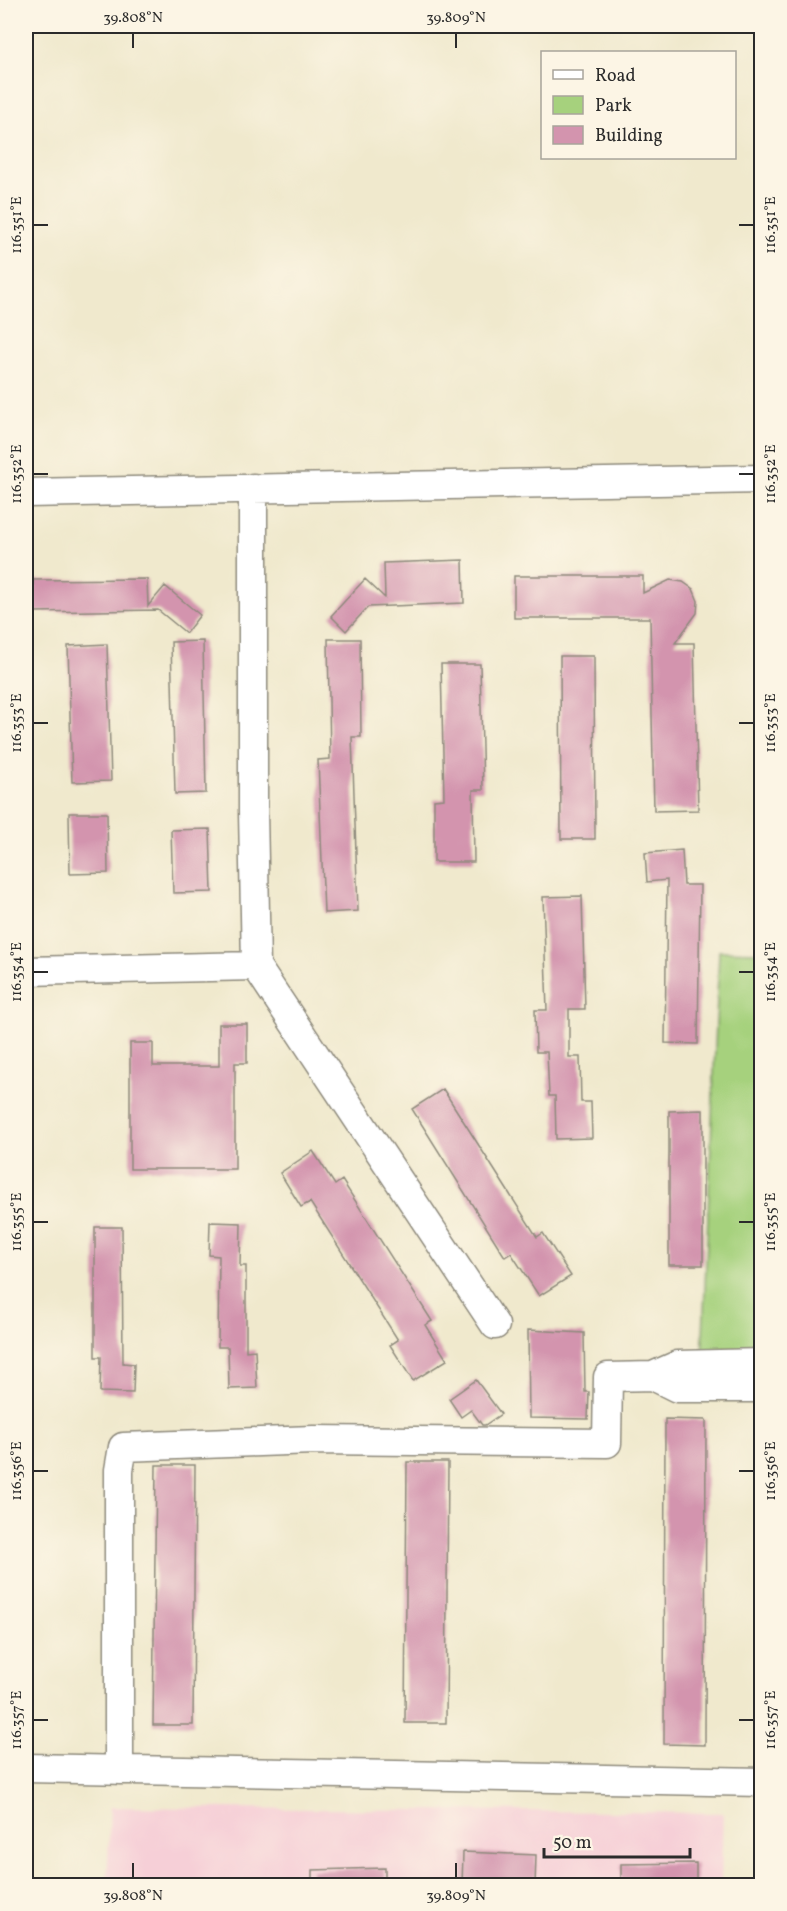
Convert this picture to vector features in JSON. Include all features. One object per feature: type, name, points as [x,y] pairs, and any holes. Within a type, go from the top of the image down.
[{"type":"street","points":[[26,493],[762,479]]},
{"type":"street","points":[[253,488],[253,811],[256,966],[495,1325]]},
{"type":"street","points":[[26,971],[256,966]]},
{"type":"street","points":[[119,1770],[119,1482],[123,1447],[313,1440],[607,1443],[608,1377],[653,1376],[678,1365],[762,1363]]},
{"type":"street","points":[[653,1376],[677,1388],[762,1388]]},
{"type":"street","points":[[26,1768],[762,1782]]},
{"type":"shaded area","points":[[110,1807],[723,1813],[721,1885],[107,1886]]},
{"type":"green space","points":[[719,951],[761,952],[761,1353],[702,1360]]},
{"type":"building","points":[[463,560],[464,603],[368,607],[346,631],[331,616],[365,579],[385,598],[384,563]]},
{"type":"building","points":[[514,576],[643,576],[643,593],[670,580],[683,582],[693,589],[698,601],[697,613],[675,643],[694,643],[698,810],[654,811],[650,618],[514,618]]},
{"type":"building","points":[[147,579],[148,606],[165,586],[200,615],[186,633],[158,610],[33,612],[33,580]]},
{"type":"building","points":[[328,639],[360,639],[361,737],[352,737],[358,911],[324,913],[318,760],[330,759]]},
{"type":"building","points":[[203,641],[206,793],[175,794],[171,642]]},
{"type":"building","points":[[107,644],[111,781],[72,782],[68,646]]},
{"type":"building","points":[[560,656],[594,656],[595,839],[561,839]]},
{"type":"building","points":[[441,664],[480,664],[483,790],[473,790],[474,862],[434,862],[434,800],[444,799]]},
{"type":"building","points":[[69,813],[107,813],[108,873],[70,874]]},
{"type":"building","points":[[210,829],[212,892],[173,893],[171,830]]},
{"type":"building","points":[[682,850],[684,885],[700,885],[698,1044],[665,1043],[667,880],[647,882],[645,853]]},
{"type":"building","points":[[582,896],[585,1009],[569,1009],[569,1057],[580,1057],[581,1102],[591,1102],[592,1138],[556,1139],[555,1096],[549,1096],[547,1052],[536,1052],[535,1010],[547,1010],[543,897]]},
{"type":"building","points":[[219,1024],[247,1024],[247,1063],[235,1063],[235,1169],[130,1169],[130,1043],[153,1043],[153,1066],[219,1066]]},
{"type":"building","points":[[443,1089],[537,1237],[543,1233],[571,1276],[539,1296],[511,1253],[505,1257],[412,1109]]},
{"type":"building","points":[[703,1110],[703,1265],[669,1265],[669,1111]]},
{"type":"building","points":[[313,1151],[335,1185],[342,1180],[432,1321],[425,1325],[447,1360],[413,1381],[390,1345],[398,1340],[310,1202],[301,1207],[280,1173]]},
{"type":"building","points":[[210,1222],[241,1223],[240,1266],[246,1266],[246,1351],[255,1350],[257,1388],[229,1389],[228,1347],[218,1347],[219,1256],[209,1255]]},
{"type":"building","points":[[95,1227],[122,1227],[123,1363],[134,1364],[133,1393],[100,1392],[101,1357],[95,1357]]},
{"type":"building","points":[[528,1330],[584,1333],[585,1392],[589,1392],[588,1419],[529,1418]]},
{"type":"building","points":[[476,1380],[501,1414],[485,1425],[482,1425],[471,1410],[461,1417],[449,1399]]},
{"type":"building","points":[[665,1419],[706,1420],[705,1745],[664,1744]]},
{"type":"building","points":[[407,1462],[448,1462],[446,1723],[405,1723]]},
{"type":"building","points":[[156,1465],[195,1465],[193,1725],[153,1725]]},
{"type":"building","points":[[463,1852],[536,1855],[535,1886],[462,1886]]},
{"type":"building","points":[[696,1863],[696,1886],[621,1886],[621,1864]]},
{"type":"building","points":[[385,1868],[385,1886],[312,1886],[312,1870]]}]
